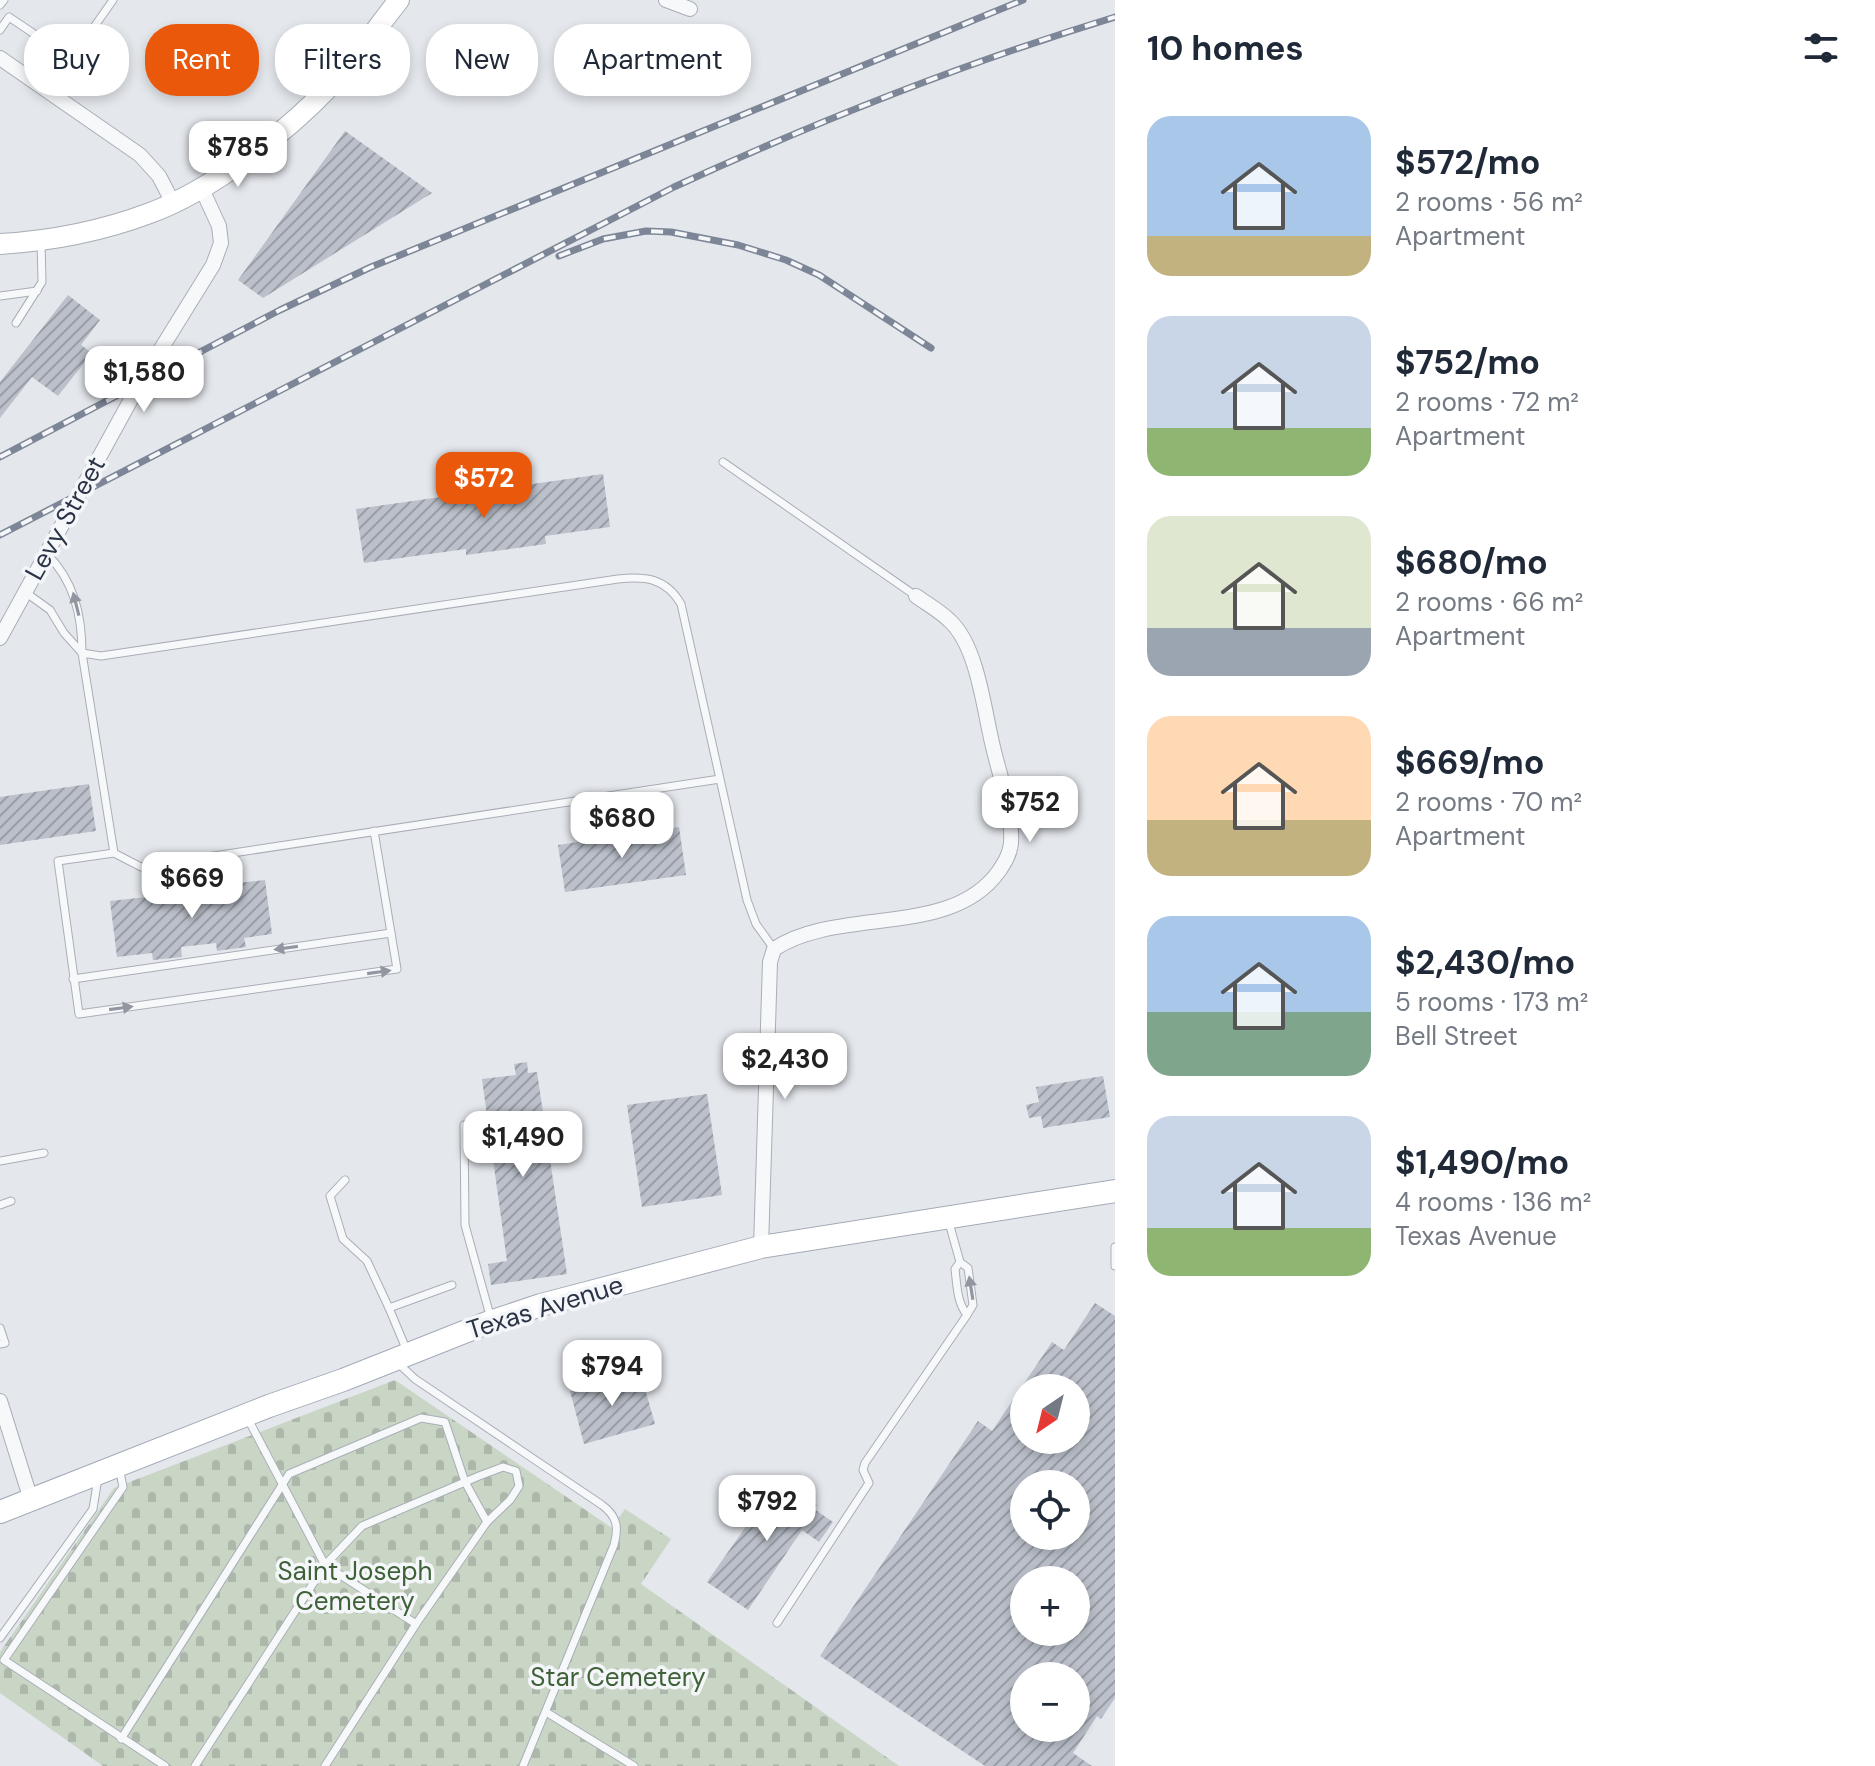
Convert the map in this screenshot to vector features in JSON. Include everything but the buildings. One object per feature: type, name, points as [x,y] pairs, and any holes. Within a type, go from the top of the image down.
[{"type":"main road","points":[[0,244],[105,228],[173,203],[201,187],[256,150],[312,105],[399,0]]},
{"type":"main road","name":"Texas Avenue","points":[[0,1512],[491,1321],[710,1258],[761,1247],[1115,1191]]},
{"type":"street","points":[[666,0],[690,9]]},
{"type":"street","points":[[0,58],[24,74]]},
{"type":"street","points":[[55,96],[140,155],[159,176],[173,203]]},
{"type":"street","name":"Levy Street","points":[[0,638],[133,395],[213,265],[221,243],[219,226],[201,187]]},
{"type":"street","points":[[761,1247],[770,962],[774,949],[791,938],[855,923],[926,914],[956,905],[977,894],[993,880],[1008,858],[1010,825],[974,665],[966,642],[952,622],[916,596]]},
{"type":"street","points":[[0,1401],[31,1500]]},
{"type":"lane","points":[[0,5],[4,0]]},
{"type":"lane","points":[[96,24],[113,0]]},
{"type":"lane","points":[[0,30],[9,17],[24,27]]},
{"type":"lane","points":[[16,323],[42,282],[41,240]]},
{"type":"lane","points":[[0,296],[37,291]]},
{"type":"lane","points":[[723,462],[916,596]]},
{"type":"lane","points":[[46,553],[62,569],[71,584],[82,629],[82,653],[114,853]]},
{"type":"lane","points":[[25,592],[50,610],[64,633],[82,653],[101,656],[602,581],[638,577],[654,579],[674,592],[681,604],[747,900],[756,924],[774,949]]},
{"type":"lane","points":[[374,831],[397,969],[79,1014],[58,861],[114,853],[141,867],[374,831],[720,779]]},
{"type":"lane","points":[[73,979],[391,933]]},
{"type":"lane","points":[[464,1125],[465,1225],[491,1321]]},
{"type":"lane","points":[[0,1161],[44,1153]]},
{"type":"lane","points":[[345,1180],[330,1196],[343,1239],[367,1261],[389,1308],[401,1356],[415,1379],[612,1512],[618,1529],[523,1766]]},
{"type":"lane","points":[[0,1205],[11,1201]]},
{"type":"lane","points":[[777,1623],[869,1483],[863,1470],[865,1463],[973,1305],[968,1268],[960,1262],[947,1217]]},
{"type":"lane","points":[[1115,1247],[1115,1266]]},
{"type":"lane","points":[[960,1262],[955,1269],[957,1288],[960,1306],[967,1315]]},
{"type":"lane","points":[[389,1308],[452,1285]]},
{"type":"lane","points":[[0,1328],[5,1343],[0,1344]]},
{"type":"lane","points":[[246,1415],[325,1565],[416,1624]]},
{"type":"lane","points":[[121,1739],[289,1474],[421,1418],[445,1422],[465,1482],[487,1522]]},
{"type":"lane","points":[[195,1766],[325,1565],[362,1526],[503,1467],[516,1471],[519,1486],[510,1500],[487,1522],[416,1624],[325,1766]]},
{"type":"lane","points":[[0,1638],[93,1509],[109,1469]]},
{"type":"lane","points":[[109,1469],[123,1487],[4,1660],[165,1766]]},
{"type":"lane","points":[[546,1712],[634,1766]]},
{"type":"green space","name":"Saint Joseph Cemetery","points":[[395,1380],[612,1528],[625,1509],[671,1539],[641,1584],[899,1766],[103,1766],[0,1693],[0,1652],[114,1488]]},
{"type":"railway","points":[[0,457],[280,310],[371,267],[1023,0]]},
{"type":"railway","points":[[0,535],[674,187],[892,94],[1115,17]]},
{"type":"railway","points":[[559,256],[603,239],[646,231],[671,232],[738,245],[786,260],[819,275],[931,348]]},
{"type":"park label","name":"Star Cemetery","points":[[618,1677]]}]
